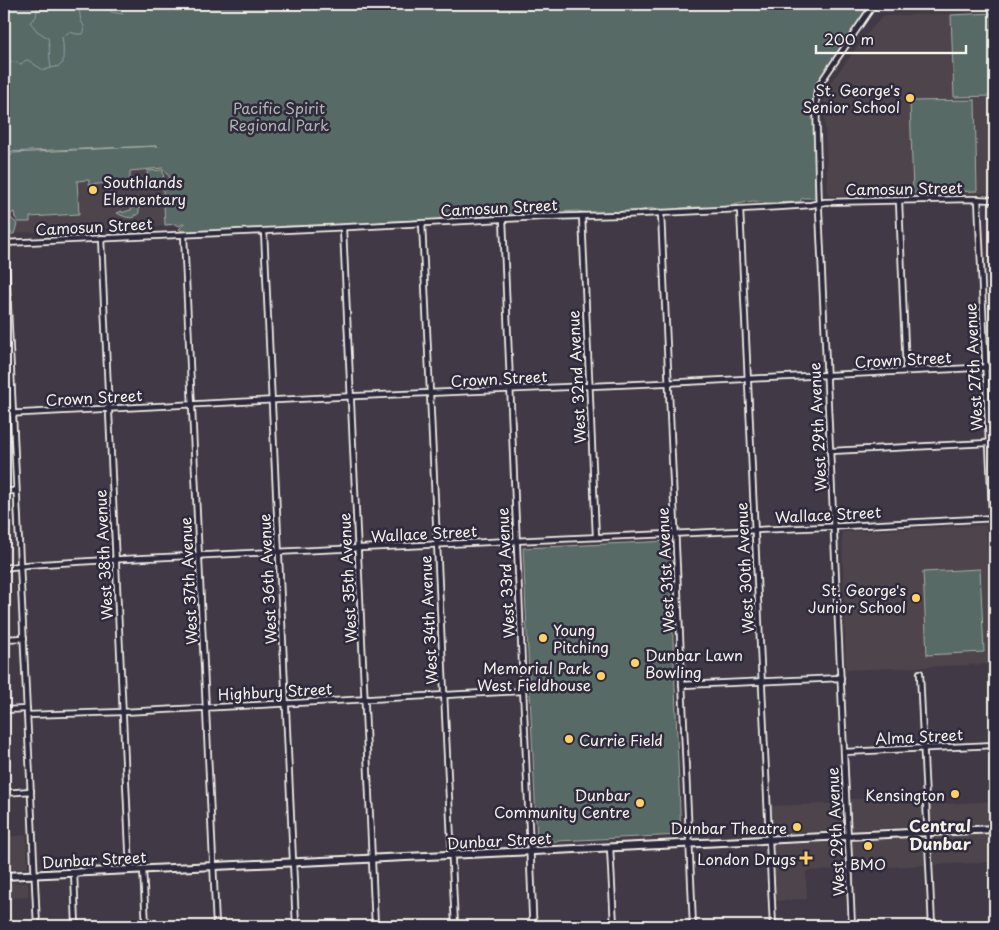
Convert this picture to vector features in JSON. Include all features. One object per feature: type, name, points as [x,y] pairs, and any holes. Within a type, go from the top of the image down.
[{"type":"main road","name":"Dunbar Street","points":[[4,876],[995,830]]},
{"type":"street","name":"West 29th Avenue","points":[[852,926],[816,106],[817,90],[821,82],[874,4]]},
{"type":"street","name":"West 27th Avenue","points":[[978,200],[988,443],[995,534]]},
{"type":"street","name":"Camosun Street","points":[[4,243],[661,213],[820,203],[995,200]]},
{"type":"street","points":[[899,201],[906,371]]},
{"type":"street","name":"West 30th Avenue","points":[[740,209],[773,926]]},
{"type":"street","name":"West 31st Avenue","points":[[661,213],[693,926]]},
{"type":"street","name":"West 32nd Avenue","points":[[582,216],[596,537]]},
{"type":"street","name":"West 33rd Avenue","points":[[503,219],[534,926]]},
{"type":"street","name":"West 34th Avenue","points":[[422,223],[455,926]]},
{"type":"street","name":"West 35th Avenue","points":[[344,228],[350,397],[375,926]]},
{"type":"street","name":"West 36th Avenue","points":[[264,231],[296,926]]},
{"type":"street","name":"West 37th Avenue","points":[[184,235],[216,926]]},
{"type":"street","name":"West 38th Avenue","points":[[102,238],[130,870]]},
{"type":"street","points":[[4,243],[37,926]]},
{"type":"street","name":"Crown Street","points":[[4,414],[995,367]]},
{"type":"street","points":[[831,451],[988,443]]},
{"type":"street","points":[[4,492],[16,491]]},
{"type":"street","name":"Wallace Street","points":[[4,568],[116,560],[994,518]]},
{"type":"street","points":[[4,639],[24,638]]},
{"type":"street","points":[[920,673],[932,926]]},
{"type":"street","points":[[682,685],[841,678]]},
{"type":"street","name":"Highbury Street","points":[[4,710],[27,712],[123,712],[523,691]]},
{"type":"street","name":"Alma Street","points":[[844,752],[995,745]]},
{"type":"street","points":[[4,793],[31,791]]},
{"type":"street","points":[[610,847],[614,926]]},
{"type":"street","points":[[143,869],[146,926]]},
{"type":"street","points":[[74,872],[76,926]]},
{"type":"shaded area","name":"St. George's Senior School","points":[[995,12],[995,193],[828,196],[825,90],[866,35],[883,16]]},
{"type":"shaded area","name":"Southlands Elementary","points":[[171,145],[176,226],[15,233],[11,153]]},
{"type":"shaded area","name":"St. George's Junior School","points":[[986,525],[992,664],[846,670],[842,532]]},
{"type":"shaded area","points":[[922,795],[923,805],[995,801],[995,823],[776,833],[771,829],[770,806],[849,803],[850,799]]},
{"type":"shaded area","points":[[995,834],[995,862],[806,871],[807,899],[774,901],[772,847],[775,845]]},
{"type":"shaded area","points":[[26,835],[28,868],[4,870],[4,837]]},
{"type":"shaded area","points":[[4,883],[28,883],[28,897],[4,898]]},
{"type":"green space","name":"Pacific Spirit Regional Park","points":[[4,4],[872,4],[814,87],[815,198],[802,198],[800,202],[765,203],[753,201],[718,208],[680,208],[674,211],[654,208],[631,212],[595,214],[577,211],[511,217],[510,214],[502,215],[500,218],[441,218],[430,222],[424,220],[396,221],[185,232],[179,229],[184,223],[179,226],[176,224],[165,225],[163,187],[172,187],[173,184],[163,186],[159,183],[148,183],[147,171],[163,170],[164,183],[166,180],[170,180],[163,168],[130,171],[130,184],[112,185],[108,183],[89,185],[89,180],[77,181],[79,214],[30,217],[30,222],[17,222],[14,212],[11,214],[11,218],[17,224],[14,234],[11,234],[9,229],[4,226]],"holes":[[[158,146],[12,153],[11,156],[5,152]]]},
{"type":"green space","points":[[995,13],[995,96],[954,97],[951,15]]},
{"type":"green space","points":[[975,100],[977,191],[913,193],[910,101]]},
{"type":"green space","points":[[133,200],[139,200],[138,215],[130,218],[117,213],[131,210],[134,205]]},
{"type":"green space","points":[[991,373],[995,373],[995,457]]},
{"type":"green space","points":[[669,541],[681,835],[537,842],[523,548]]},
{"type":"green space","points":[[980,569],[984,652],[927,655],[923,572]]},
{"type":"waterway","points":[[4,68],[9,62],[21,64],[26,60],[43,70],[51,68],[48,38],[37,31],[30,22],[36,17],[38,4]]},
{"type":"waterway","points":[[51,68],[63,63],[62,37],[69,32],[83,34],[84,27],[79,10],[85,4]]},
{"type":"waterway","points":[[105,4],[111,12],[123,14]]},
{"type":"place","name":"St. George's Senior School","points":[[910,98]]},
{"type":"place","name":"Southlands Elementary","points":[[93,190]]},
{"type":"place","name":"St. George's Junior School","points":[[916,598]]},
{"type":"place","name":"Young Pitching","points":[[543,638]]},
{"type":"place","name":"Dunbar Lawn Bowling","points":[[635,663]]},
{"type":"place","name":"Memorial Park West Fieldhouse","points":[[601,676]]},
{"type":"place","name":"Currie Field","points":[[569,739]]},
{"type":"place","name":"Kensington","points":[[955,794]]},
{"type":"place","name":"Dunbar Community Centre","points":[[640,803]]},
{"type":"place","name":"Dunbar Theatre","points":[[797,827]]},
{"type":"place","name":"BMO","points":[[868,846]]},
{"type":"place","name":"London Drugs","points":[[806,858]]},
{"type":"district","name":"Central Dunbar","points":[[940,834]]}]
